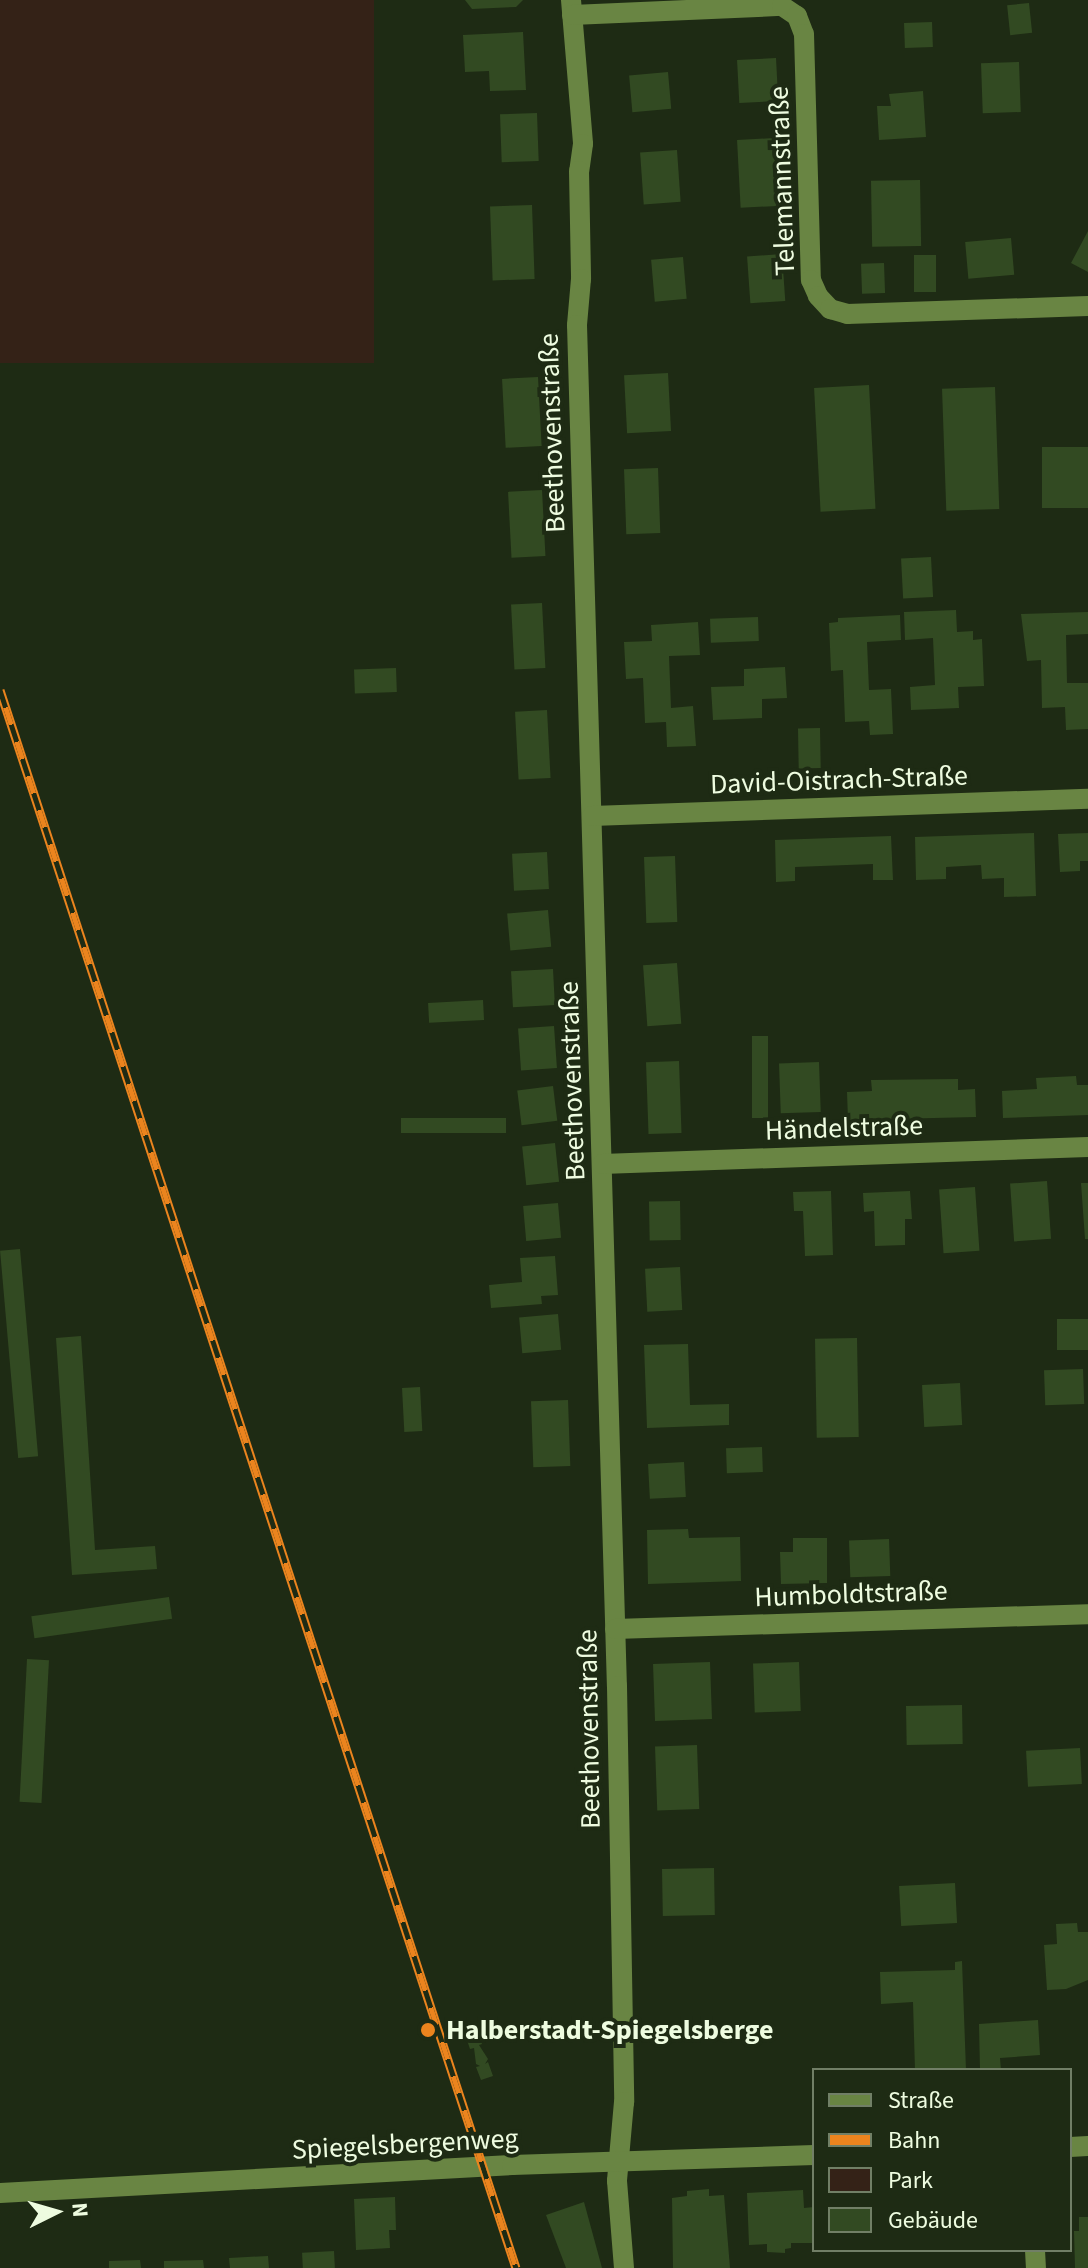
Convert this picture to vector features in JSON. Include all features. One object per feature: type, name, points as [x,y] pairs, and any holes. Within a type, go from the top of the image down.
[{"type":"street","name":"Telemannstraße","points":[[571,7],[782,6],[797,16],[804,34],[811,280],[818,296],[830,309],[847,314],[1088,306]]},
{"type":"street","name":"Beethovenstraße","points":[[571,7],[574,63],[581,89],[583,144],[579,171],[581,279],[577,325],[615,1629],[624,2102],[617,2181],[624,2268]]},
{"type":"street","name":"David-Oistrach-Straße","points":[[592,816],[1088,799]]},
{"type":"street","name":"Händelstraße","points":[[602,1164],[1088,1147]]},
{"type":"street","name":"Humboldtstraße","points":[[615,1629],[1088,1614]]},
{"type":"street","name":"Spiegelsbergenweg","points":[[0,2193],[812,2155]]},
{"type":"green space","points":[[0,0],[374,0],[374,363],[0,363]]},
{"type":"building","points":[[465,0],[523,0],[516,7],[472,9]]},
{"type":"building","points":[[1029,3],[1032,33],[1010,35],[1007,5]]},
{"type":"building","points":[[932,22],[933,47],[905,48],[904,23]]},
{"type":"building","points":[[523,32],[526,90],[490,91],[489,71],[465,72],[463,35]]},
{"type":"building","points":[[776,58],[778,101],[739,103],[737,60]]},
{"type":"building","points":[[1019,62],[1021,112],[983,113],[981,63]]},
{"type":"building","points":[[668,72],[671,109],[632,112],[629,75]]},
{"type":"building","points":[[923,91],[926,137],[879,140],[877,106],[891,106],[889,94]]},
{"type":"building","points":[[537,113],[539,161],[502,162],[500,114]]},
{"type":"building","points":[[774,138],[778,206],[741,208],[737,140]]},
{"type":"building","points":[[677,150],[681,202],[644,204],[640,153]]},
{"type":"building","points":[[920,180],[921,246],[872,247],[871,181]]},
{"type":"building","points":[[532,205],[535,279],[493,280],[490,206]]},
{"type":"building","points":[[1088,231],[1088,272],[1071,263]]},
{"type":"building","points":[[1011,238],[1014,275],[968,279],[965,242]]},
{"type":"building","points":[[782,254],[785,301],[750,303],[747,256]]},
{"type":"building","points":[[914,255],[936,255],[936,292],[914,292]]},
{"type":"building","points":[[683,257],[687,299],[655,302],[651,260]]},
{"type":"building","points":[[884,263],[885,293],[862,294],[861,264]]},
{"type":"building","points":[[668,373],[671,431],[627,433],[624,375]]},
{"type":"building","points":[[538,377],[542,446],[506,448],[502,379]]},
{"type":"building","points":[[869,385],[875,509],[821,512],[814,388]]},
{"type":"building","points":[[995,387],[999,509],[946,511],[942,389]]},
{"type":"building","points":[[1042,447],[1088,447],[1088,508],[1042,508]]},
{"type":"building","points":[[658,468],[660,533],[626,534],[624,469]]},
{"type":"building","points":[[542,490],[545,556],[512,558],[508,492]]},
{"type":"building","points":[[931,557],[933,597],[903,599],[901,559]]},
{"type":"building","points":[[542,603],[545,668],[514,670],[511,605]]},
{"type":"building","points":[[956,610],[957,632],[973,631],[973,640],[982,639],[984,686],[958,687],[959,708],[911,710],[910,687],[935,685],[933,638],[905,640],[904,612]]},
{"type":"building","points":[[1088,612],[1088,634],[1066,635],[1067,683],[1088,683],[1088,729],[1066,730],[1065,707],[1042,708],[1041,660],[1027,661],[1021,614]]},
{"type":"building","points":[[900,615],[901,640],[867,642],[869,690],[891,689],[893,734],[870,735],[869,721],[845,722],[843,670],[831,671],[829,623],[838,622],[838,618]]},
{"type":"building","points":[[758,617],[759,641],[711,643],[710,619]]},
{"type":"building","points":[[698,622],[700,655],[669,656],[671,708],[693,706],[696,746],[667,747],[666,722],[645,723],[643,678],[626,679],[624,642],[652,641],[651,625]]},
{"type":"building","points":[[785,667],[787,698],[762,699],[762,718],[713,720],[711,687],[744,686],[744,669]]},
{"type":"building","points":[[396,668],[397,692],[355,693],[354,669]]},
{"type":"building","points":[[547,710],[551,778],[519,780],[515,712]]},
{"type":"building","points":[[798,728],[820,728],[821,768],[799,768]]},
{"type":"building","points":[[1034,833],[1036,896],[1004,897],[1004,878],[982,879],[981,865],[946,867],[946,879],[916,880],[915,837]]},
{"type":"building","points":[[1088,833],[1088,861],[1080,861],[1080,871],[1060,872],[1058,834]]},
{"type":"building","points":[[891,836],[893,880],[873,880],[873,864],[795,867],[795,881],[776,882],[775,840]]},
{"type":"building","points":[[547,852],[549,889],[514,891],[512,854]]},
{"type":"building","points":[[675,856],[677,922],[646,923],[644,857]]},
{"type":"building","points":[[548,910],[551,947],[510,950],[507,914]]},
{"type":"building","points":[[677,963],[681,1024],[647,1026],[643,965]]},
{"type":"building","points":[[553,969],[555,1005],[513,1007],[511,971]]},
{"type":"building","points":[[483,1000],[484,1020],[429,1023],[428,1003]]},
{"type":"building","points":[[554,1026],[557,1068],[521,1070],[518,1029]]},
{"type":"building","points":[[752,1036],[768,1036],[768,1118],[752,1118]]},
{"type":"building","points":[[679,1061],[682,1133],[649,1134],[646,1062]]},
{"type":"building","points":[[819,1062],[821,1112],[781,1113],[779,1063]]},
{"type":"building","points":[[1076,1076],[1077,1085],[1088,1085],[1088,1115],[1003,1118],[1002,1091],[1037,1089],[1036,1078]]},
{"type":"building","points":[[958,1079],[958,1090],[975,1089],[976,1117],[848,1120],[847,1092],[872,1091],[871,1080]]},
{"type":"building","points":[[553,1086],[557,1121],[522,1125],[517,1090]]},
{"type":"building","points":[[401,1118],[506,1118],[506,1133],[401,1133]]},
{"type":"building","points":[[555,1143],[559,1182],[526,1185],[522,1146]]},
{"type":"building","points":[[1047,1181],[1051,1239],[1014,1241],[1010,1184]]},
{"type":"building","points":[[1081,1183],[1088,1183],[1088,1239],[1085,1239]]},
{"type":"building","points":[[975,1187],[979,1251],[944,1253],[939,1190]]},
{"type":"building","points":[[831,1191],[833,1255],[805,1256],[803,1211],[794,1211],[793,1192]]},
{"type":"building","points":[[910,1191],[912,1219],[905,1219],[905,1245],[875,1246],[874,1211],[864,1212],[863,1193]]},
{"type":"building","points":[[680,1201],[681,1240],[650,1241],[649,1202]]},
{"type":"building","points":[[558,1203],[561,1238],[526,1241],[523,1206]]},
{"type":"building","points":[[20,1249],[38,1456],[18,1458],[0,1251]]},
{"type":"building","points":[[555,1256],[558,1295],[541,1296],[542,1304],[491,1308],[489,1285],[522,1282],[520,1258]]},
{"type":"building","points":[[680,1267],[682,1310],[647,1312],[645,1269]]},
{"type":"building","points":[[558,1314],[561,1350],[522,1353],[519,1317]]},
{"type":"building","points":[[1057,1319],[1088,1319],[1088,1350],[1057,1350]]},
{"type":"building","points":[[81,1336],[95,1550],[155,1546],[157,1569],[72,1575],[56,1338]]},
{"type":"building","points":[[857,1338],[859,1437],[817,1438],[815,1339]]},
{"type":"building","points":[[688,1344],[690,1405],[729,1404],[729,1425],[647,1428],[644,1345]]},
{"type":"building","points":[[1083,1369],[1084,1404],[1045,1405],[1044,1370]]},
{"type":"building","points":[[960,1383],[962,1425],[924,1427],[922,1385]]},
{"type":"building","points":[[420,1387],[422,1431],[404,1432],[402,1388]]},
{"type":"building","points":[[568,1400],[570,1466],[533,1467],[531,1401]]},
{"type":"building","points":[[762,1447],[763,1472],[727,1473],[726,1448]]},
{"type":"building","points":[[684,1462],[686,1497],[650,1499],[648,1464]]},
{"type":"building","points":[[688,1529],[689,1538],[740,1537],[741,1581],[648,1584],[647,1530]]},
{"type":"building","points":[[793,1538],[827,1538],[827,1583],[781,1584],[780,1552],[793,1552]]},
{"type":"building","points":[[889,1539],[890,1576],[850,1577],[849,1540]]},
{"type":"building","points":[[169,1597],[172,1619],[34,1638],[31,1616]]},
{"type":"building","points":[[27,1659],[49,1660],[41,1803],[20,1802]]},
{"type":"building","points":[[710,1662],[712,1719],[655,1721],[653,1664]]},
{"type":"building","points":[[799,1662],[801,1711],[755,1713],[753,1664]]},
{"type":"building","points":[[962,1705],[963,1744],[907,1745],[906,1706]]},
{"type":"building","points":[[697,1745],[699,1809],[657,1810],[655,1746]]},
{"type":"building","points":[[1080,1748],[1082,1784],[1028,1787],[1026,1751]]},
{"type":"building","points":[[714,1868],[715,1915],[663,1916],[662,1869]]},
{"type":"building","points":[[955,1883],[957,1923],[901,1926],[899,1886]]},
{"type":"building","points":[[1077,1923],[1078,1932],[1088,1932],[1088,1980],[1066,1989],[1047,1990],[1044,1945],[1057,1944],[1056,1924]]},
{"type":"building","points":[[962,1961],[966,2068],[915,2068],[913,2002],[881,2004],[880,1972],[955,1970],[955,1962]]},
{"type":"building","points":[[1038,2020],[1040,2055],[1000,2058],[1001,2068],[980,2068],[979,2024]]},
{"type":"building","points":[[478,2033],[482,2044],[479,2045],[488,2059],[485,2064],[488,2062],[493,2076],[481,2080],[474,2048],[470,2049],[466,2037]]},
{"type":"building","points":[[709,2189],[709,2196],[724,2195],[730,2268],[673,2268],[672,2198],[687,2196],[687,2191]]},
{"type":"building","points":[[803,2190],[804,2208],[812,2207],[812,2243],[791,2243],[791,2248],[785,2249],[785,2253],[767,2252],[767,2244],[749,2245],[747,2193]]},
{"type":"building","points":[[395,2197],[396,2230],[389,2230],[390,2248],[356,2250],[354,2199]]},
{"type":"building","points":[[584,2202],[602,2268],[566,2268],[546,2215]]},
{"type":"building","points":[[1079,2217],[1088,2217],[1088,2268],[1075,2268],[1074,2231],[1079,2231]]},
{"type":"building","points":[[334,2251],[335,2268],[303,2268],[302,2253]]},
{"type":"building","points":[[268,2256],[269,2268],[230,2268],[229,2258]]},
{"type":"building","points":[[140,2260],[141,2268],[109,2268],[109,2261]]},
{"type":"building","points":[[203,2260],[204,2268],[164,2268],[164,2261]]},
{"type":"railway","points":[[0,690],[516,2268]]},
{"type":"place","name":"Halberstadt-Spiegelsberge","points":[[428,2030]]}]
